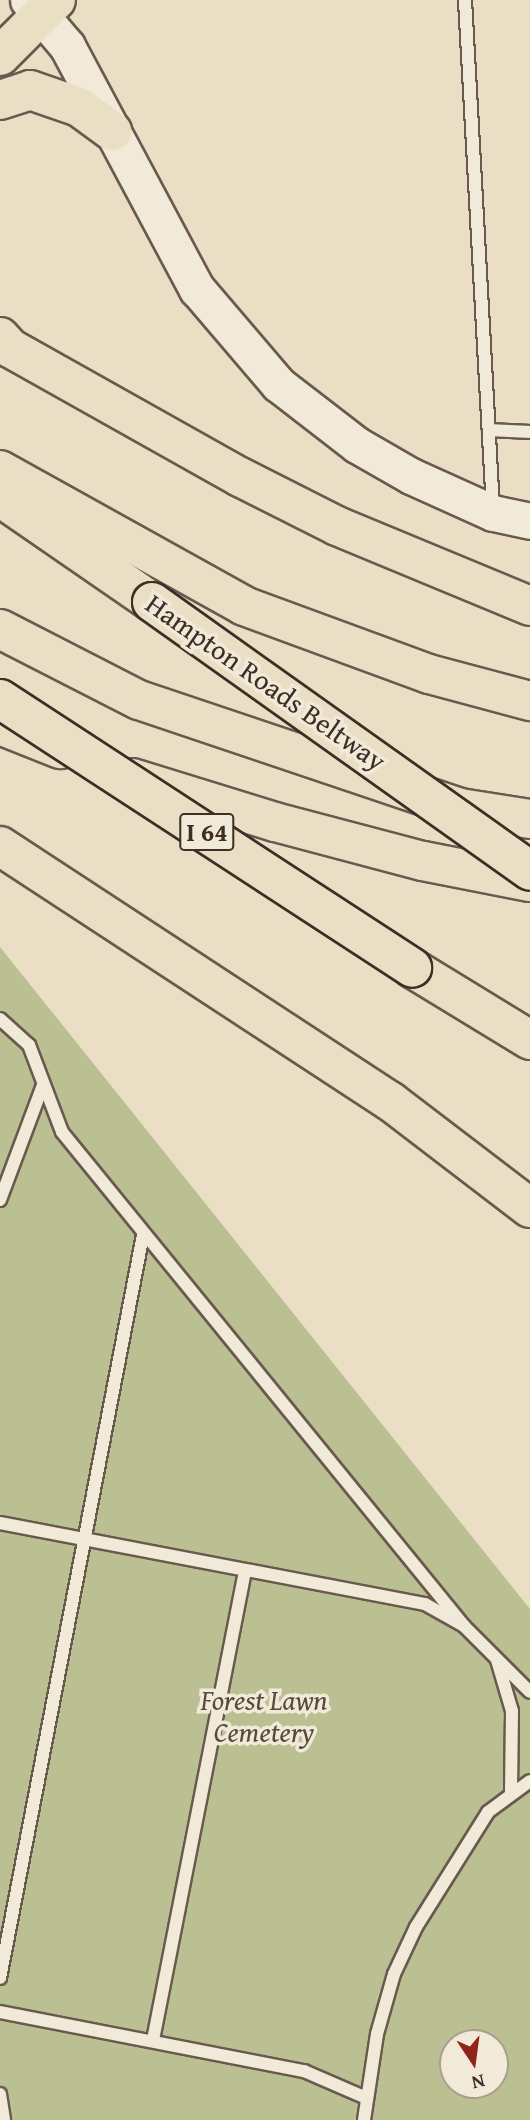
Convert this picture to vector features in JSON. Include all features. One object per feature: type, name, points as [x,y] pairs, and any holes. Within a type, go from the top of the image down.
[{"type":"main road","points":[[0,56],[42,5],[67,46],[197,289],[278,384],[357,445],[493,513],[530,521]]},
{"type":"main road","points":[[0,100],[30,90],[79,107],[111,131]]},
{"type":"main road","points":[[0,337],[10,348],[240,477],[337,526],[530,606]]},
{"type":"main road","points":[[0,470],[244,606],[429,674],[530,701]]},
{"type":"main road","name":"Hampton Roads Beltway","points":[[0,497],[530,871]]},
{"type":"main road","points":[[0,629],[139,700],[460,807],[530,819]]},
{"type":"main road","name":"I 64","points":[[0,699],[412,968],[530,1040]]},
{"type":"main road","points":[[0,725],[143,783],[275,822],[423,861],[530,882]]},
{"type":"main road","points":[[460,807],[530,812]]},
{"type":"main road","points":[[0,846],[390,1101],[530,1208]]},
{"type":"main road","points":[[390,1101],[530,1236]]},
{"type":"lane","points":[[465,0],[493,513]]},
{"type":"lane","points":[[489,429],[530,432]]},
{"type":"lane","points":[[0,1019],[29,1045],[62,1132],[143,1235],[464,1626],[530,1692]]},
{"type":"lane","points":[[0,1200],[44,1085]]},
{"type":"lane","points":[[0,1978],[82,1539],[143,1235]]},
{"type":"lane","points":[[0,1523],[425,1604],[464,1626]]},
{"type":"lane","points":[[153,2040],[245,1571]]},
{"type":"lane","points":[[497,1659],[512,1711],[511,1792]]},
{"type":"lane","points":[[364,2120],[366,2098],[394,1974],[416,1927],[488,1812],[511,1792],[530,1781]]},
{"type":"lane","points":[[0,2012],[304,2071],[366,2098]]},
{"type":"lane","points":[[0,2094],[4,2120]]},
{"type":"green space","name":"Forest Lawn Cemetery","points":[[0,947],[530,1609],[530,2120],[0,2120]]}]
